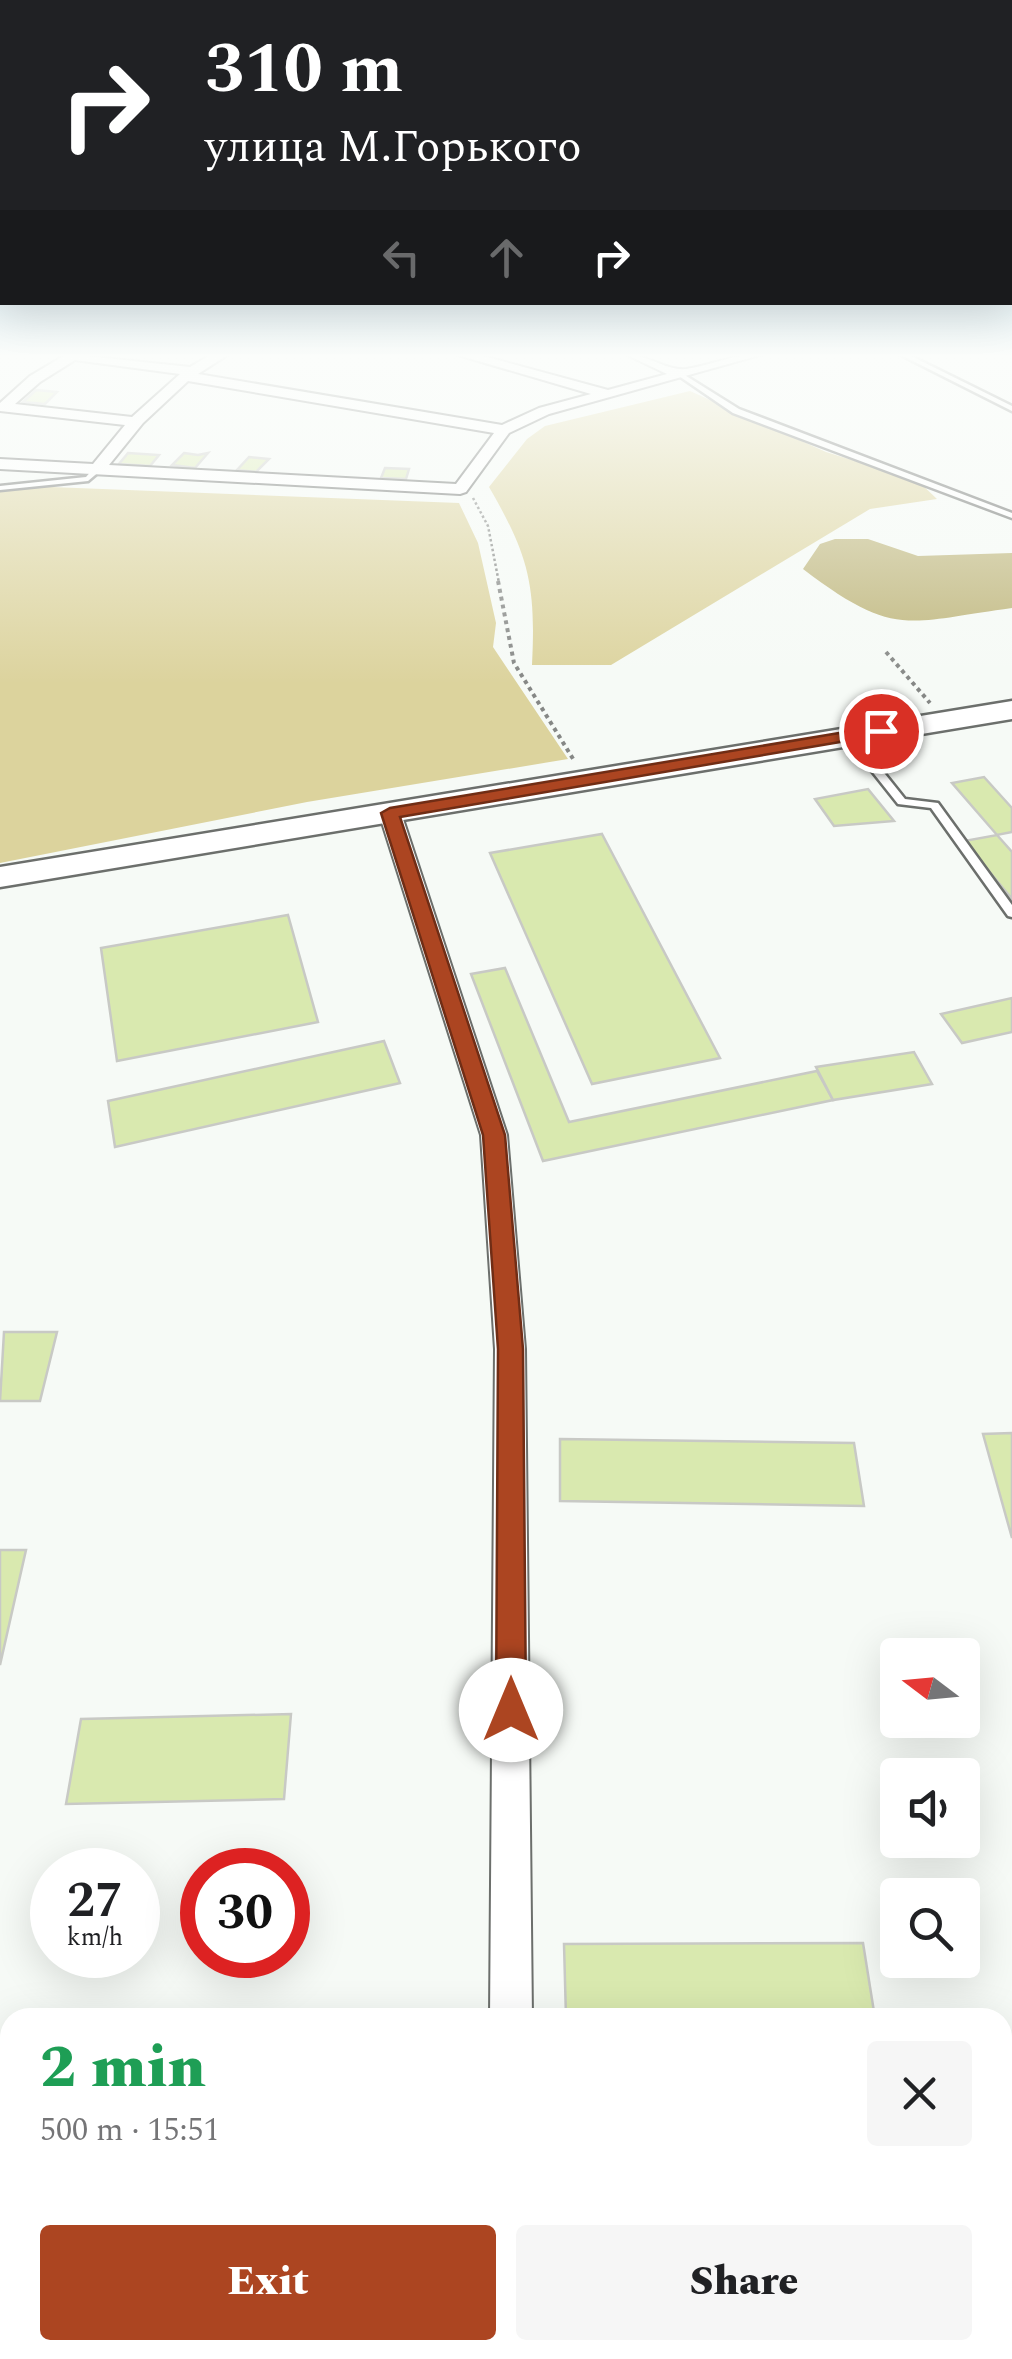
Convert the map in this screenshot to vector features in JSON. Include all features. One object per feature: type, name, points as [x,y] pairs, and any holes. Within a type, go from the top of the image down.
[{"type":"main road","points":[[0,877],[1012,710]]},
{"type":"street","points":[[1,464],[460,489],[479,464]]},
{"type":"street","points":[[97,470],[101,464]]},
{"type":"street","points":[[390,813],[494,1135],[510,1349],[510,2008]]},
{"type":"lane","points":[[877,464],[1012,516]]},
{"type":"lane","points":[[0,488],[88,480],[97,470]]},
{"type":"lane","points":[[849,736],[902,802],[934,805],[1012,914]]},
{"type":"path","points":[[460,489],[478,503],[488,526],[514,663],[579,769]]},
{"type":"path","points":[[886,652],[945,720]]},
{"type":"shaded area","points":[[507,464],[865,464],[917,480],[937,499],[870,509],[611,665],[532,665],[533,613],[527,572],[513,533],[489,487]]},
{"type":"shaded area","points":[[0,485],[459,503],[478,543],[496,623],[493,647],[568,759],[307,802],[0,863]]},
{"type":"shaded area","points":[[835,539],[868,539],[918,556],[1012,553],[1012,608],[924,620],[882,616],[860,607],[803,569],[820,544]]},
{"type":"building","points":[[242,464],[264,464],[256,472],[237,470]]},
{"type":"building","points":[[385,468],[409,469],[406,479],[381,478]]},
{"type":"building","points":[[984,777],[1012,808],[1012,832],[997,835],[952,783]]},
{"type":"building","points":[[868,789],[894,821],[834,826],[815,799]]},
{"type":"building","points":[[602,834],[720,1058],[592,1084],[490,853]]},
{"type":"building","points":[[997,835],[1012,852],[1012,899],[964,841]]},
{"type":"building","points":[[288,915],[318,1022],[117,1061],[101,948]]},
{"type":"building","points":[[505,968],[569,1122],[817,1071],[833,1100],[543,1161],[471,974]]},
{"type":"building","points":[[1012,998],[1012,1032],[962,1043],[941,1014]]},
{"type":"building","points":[[384,1041],[400,1083],[115,1147],[108,1101]]},
{"type":"building","points":[[914,1052],[932,1084],[833,1100],[816,1067]]},
{"type":"building","points":[[4,1332],[57,1332],[40,1401],[0,1401]]},
{"type":"building","points":[[1012,1433],[1012,1538],[983,1434]]},
{"type":"building","points":[[560,1439],[854,1443],[864,1506],[560,1501]]},
{"type":"building","points":[[0,1550],[26,1550],[0,1665]]},
{"type":"building","points":[[291,1714],[284,1799],[66,1804],[81,1719]]},
{"type":"building","points":[[863,1943],[873,2008],[566,2008],[564,1944]]},
{"type":"route","points":[[511,1710],[510,1349],[494,1135],[390,813],[881,731]]}]
